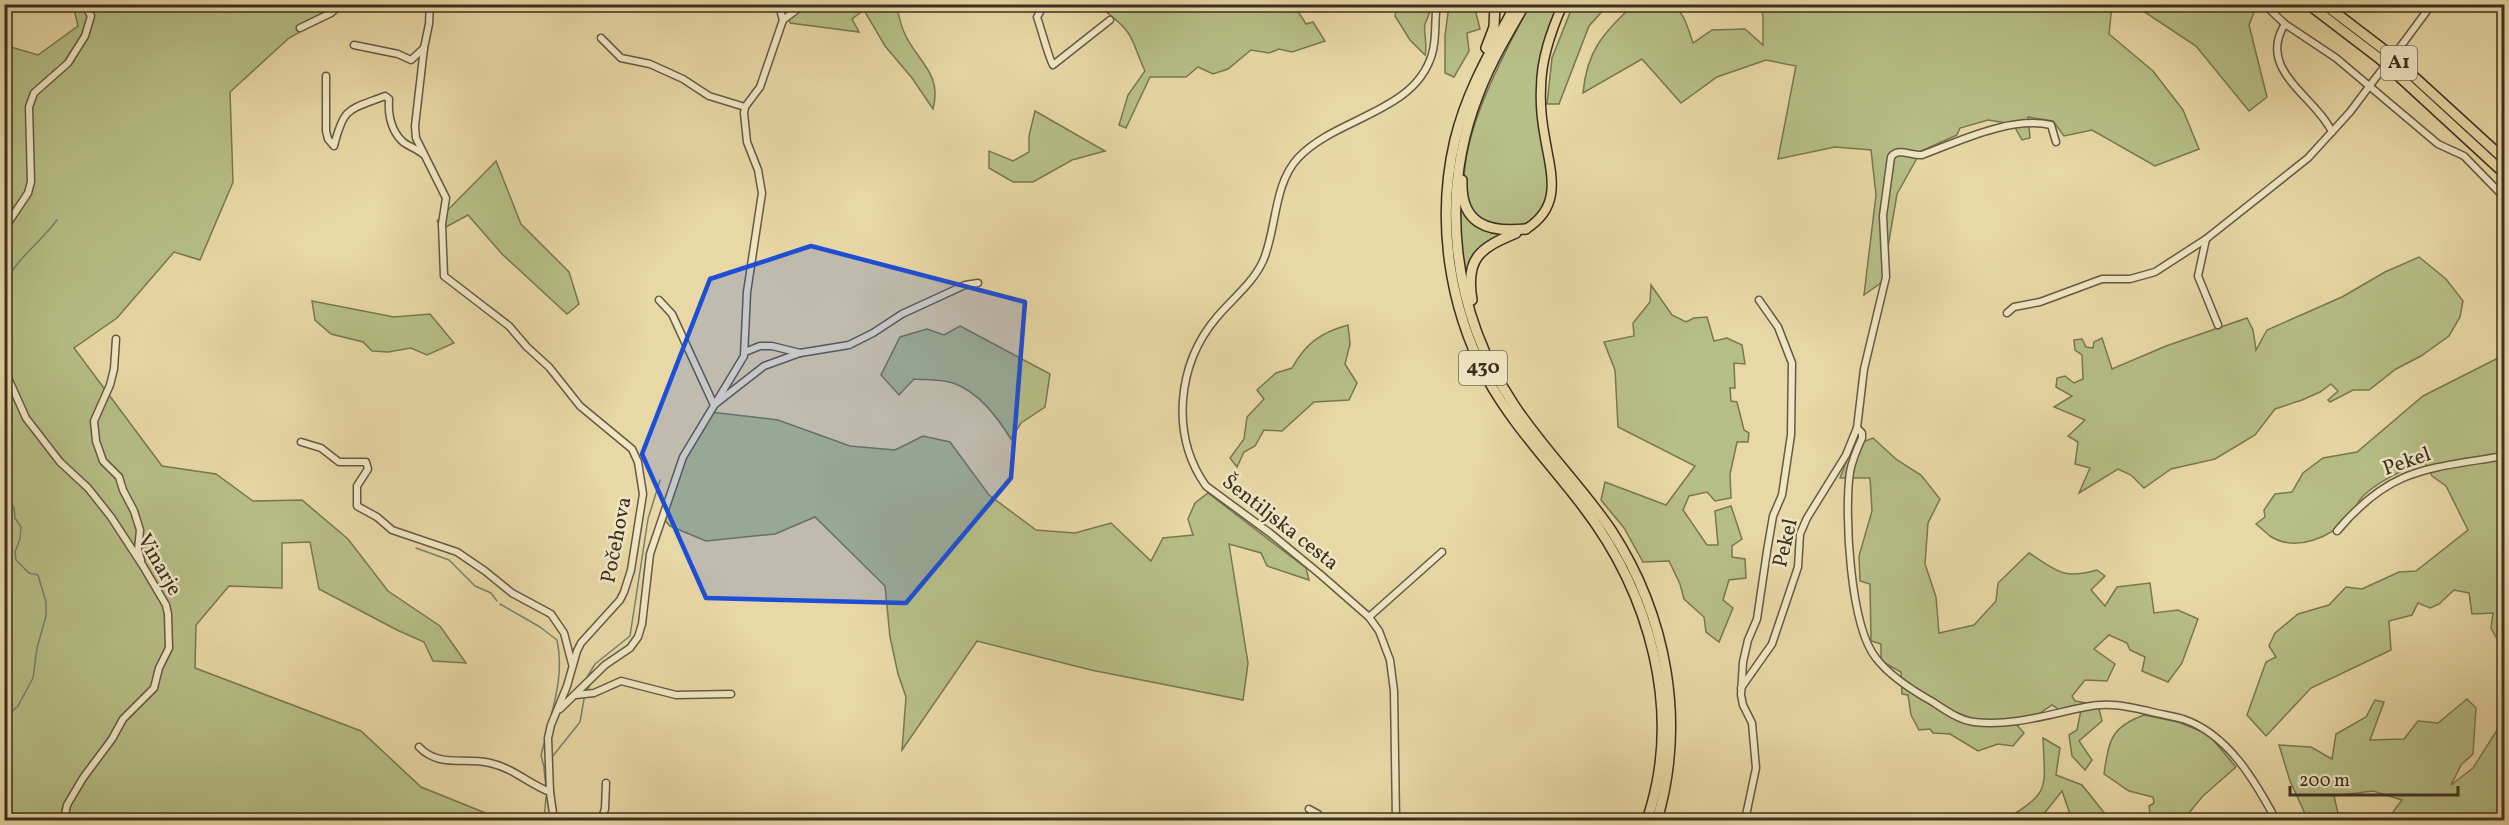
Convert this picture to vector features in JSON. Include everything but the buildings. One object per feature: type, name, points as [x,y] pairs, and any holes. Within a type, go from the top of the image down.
[{"type":"highway","points":[[1484,60],[1485,49],[1494,27],[1495,4]]},
{"type":"highway","name":"430","points":[[1516,4],[1484,60],[1469,94],[1455,140],[1448,181],[1449,252],[1458,306],[1488,379],[1526,435],[1608,541],[1634,592],[1654,654],[1660,686],[1662,724],[1659,771],[1647,820]]},
{"type":"highway","name":"430","points":[[1525,4],[1493,62],[1479,93],[1466,134],[1455,200],[1457,251],[1461,277],[1477,335],[1514,404],[1610,529],[1642,587],[1663,653],[1671,723],[1669,763],[1657,820]]},
{"type":"highway","name":"A1","points":[[2308,4],[2380,59],[2505,173]]},
{"type":"highway","name":"A1","points":[[2324,4],[2387,52],[2505,159]]},
{"type":"highway","points":[[1466,134],[1463,193],[1470,213],[1479,223],[1498,231],[1526,229]]},
{"type":"highway","points":[[1477,335],[1469,281],[1472,266],[1485,248],[1526,229]]},
{"type":"main road","points":[[1526,229],[1542,214],[1551,197],[1551,173],[1541,116],[1541,84],[1549,39],[1563,4]]},
{"type":"street","points":[[4,229],[28,193],[31,182],[29,107],[34,93],[68,63],[86,36],[91,16],[84,4]]},
{"type":"street","points":[[300,28],[331,13],[341,4]]},
{"type":"street","name":"Počehova","points":[[430,4],[415,126],[416,138],[446,198],[442,224],[444,276],[509,326],[549,367],[580,406],[632,449],[638,462],[643,494],[636,547],[624,592],[581,643],[572,667]]},
{"type":"street","points":[[736,4],[748,4]]},
{"type":"street","points":[[774,4],[779,6],[783,20]]},
{"type":"street","points":[[601,38],[621,58],[650,64],[683,79],[709,96],[745,107],[760,87],[783,20],[804,4]]},
{"type":"street","points":[[1045,4],[1037,17],[1053,65],[1110,20]]},
{"type":"street","points":[[2264,4],[2285,24],[2336,58],[2438,144],[2464,156],[2505,197]]},
{"type":"street","points":[[2007,313],[2014,308],[2040,302],[2102,279],[2130,279],[2155,272],[2206,239],[2308,158],[2332,132],[2432,4]]},
{"type":"street","points":[[2468,4],[2476,8],[2490,4]]},
{"type":"street","name":"Šentiljska cesta","points":[[1396,820],[1392,671],[1379,631],[1369,616],[1270,533],[1206,486],[1195,469],[1185,439],[1184,390],[1188,367],[1202,335],[1261,264],[1268,249],[1282,189],[1297,159],[1323,137],[1388,104],[1411,89],[1431,57],[1436,5]]},
{"type":"street","points":[[2285,24],[2278,35],[2277,52],[2283,70],[2290,82],[2314,105],[2332,132]]},
{"type":"street","points":[[354,45],[398,54],[411,60],[424,48]]},
{"type":"street","name":"Počehova","points":[[326,76],[326,131],[328,139],[334,146],[341,119],[348,110],[385,96],[389,97],[388,112],[391,123],[402,141],[428,160]]},
{"type":"street","name":"Počehova","points":[[557,712],[605,665],[630,648],[638,637],[642,624],[650,554],[683,457],[742,362],[745,352],[747,292],[762,194],[758,170],[747,142],[745,107]]},
{"type":"street","name":"Pekel","points":[[1741,688],[1772,644],[1798,567],[1800,534],[1807,518],[1846,455],[1857,428],[1864,369],[1886,277],[1882,228],[1891,157],[1894,153],[1899,152],[1922,154],[1986,130],[2027,124],[2051,125],[2056,142]]},
{"type":"street","points":[[2206,239],[2198,276],[2218,325]]},
{"type":"street","points":[[659,300],[672,314],[714,405],[765,366],[800,353],[849,345],[902,314],[964,285],[978,283]]},
{"type":"street","name":"Pekel","points":[[1741,688],[1743,662],[1748,640],[1757,619],[1773,516],[1782,495],[1791,435],[1790,355],[1778,327],[1759,300]]},
{"type":"street","points":[[116,339],[114,369],[110,386],[94,421],[96,441],[103,461],[116,471],[134,512],[140,530],[138,550],[143,566]]},
{"type":"street","points":[[745,352],[760,346],[772,346],[800,353]]},
{"type":"street","name":"Vinarje","points":[[4,369],[26,417],[60,462],[88,488],[111,517],[143,566],[166,605],[170,633],[169,648],[159,668],[154,688],[123,719],[67,805],[64,820]]},
{"type":"street","points":[[1857,428],[1862,433],[1862,438],[1850,471],[1848,509],[1852,564],[1858,611],[1865,636],[1875,658],[1905,684],[1926,698],[1956,716],[1972,722],[2015,720],[2104,704],[2121,705],[2183,719],[2197,725],[2228,748],[2259,789],[2276,820]]},
{"type":"street","points":[[301,442],[321,448],[339,462],[366,462],[368,469],[357,486],[357,506],[377,517],[392,530],[457,552],[512,593],[551,614],[559,622],[572,667],[548,738],[550,792],[554,820]]},
{"type":"street","name":"Pekel","points":[[2337,531],[2357,508],[2380,489],[2402,477],[2431,468],[2505,456]]},
{"type":"street","points":[[1369,616],[1442,552]]},
{"type":"street","points":[[576,695],[594,693],[621,681],[676,695],[731,694]]},
{"type":"street","points":[[1741,688],[1743,705],[1752,723],[1756,768],[1745,820]]},
{"type":"street","points":[[418,747],[441,761],[472,760],[498,765],[550,792]]},
{"type":"street","points":[[601,820],[605,809],[606,783]]},
{"type":"street","points":[[1309,809],[1318,814],[1321,820]]},
{"type":"highlighted area","points":[[811,246],[1025,302],[1011,478],[906,603],[706,598],[642,454],[710,279]]},
{"type":"green space","points":[[73,5],[348,5],[289,38],[230,92],[233,182],[200,260],[174,252],[117,318],[74,348],[162,466],[216,474],[253,501],[302,500],[348,539],[388,591],[440,626],[466,663],[433,661],[424,642],[319,589],[310,542],[282,543],[282,588],[229,586],[196,625],[195,668],[361,731],[421,787],[503,820],[5,820],[4,45],[38,55],[78,26]]},
{"type":"green space","points":[[784,5],[896,5],[901,26],[931,76],[935,96],[933,109],[912,78],[885,46],[864,10],[852,19],[859,32],[790,23]]},
{"type":"green space","points":[[1098,5],[1294,5],[1306,24],[1313,22],[1325,41],[1292,52],[1279,49],[1269,53],[1251,50],[1228,69],[1213,74],[1198,67],[1186,77],[1150,77],[1126,128],[1119,125],[1128,95],[1145,71],[1134,44],[1122,25]]},
{"type":"green space","points":[[1397,5],[1430,5],[1425,24],[1425,55],[1410,40],[1395,16]]},
{"type":"green space","points":[[1449,5],[1474,5],[1480,29],[1467,33],[1469,51],[1454,77],[1445,73],[1445,36]]},
{"type":"green space","points":[[1530,5],[1559,5],[1549,29],[1539,72],[1538,112],[1549,181],[1543,204],[1532,220],[1514,227],[1503,226],[1480,218],[1470,207],[1464,182],[1466,157],[1483,102]]},
{"type":"green space","points":[[1573,5],[1608,5],[1589,26],[1559,104],[1547,104],[1552,58]]},
{"type":"green space","points":[[1633,5],[1660,5],[1675,8],[1684,19],[1693,43],[1712,30],[1745,29],[1763,45],[1763,16],[1760,5],[2112,5],[2109,34],[2153,71],[2183,110],[2199,149],[2155,166],[2092,130],[2064,136],[2053,121],[2028,117],[2030,138],[2022,140],[2013,124],[1988,120],[1960,128],[1957,135],[1921,151],[1897,194],[1882,282],[1864,295],[1876,195],[1871,150],[1835,147],[1778,159],[1796,66],[1766,60],[1717,77],[1681,103],[1642,59],[1583,93],[1588,65],[1598,44]]},
{"type":"green space","points":[[2134,5],[2257,5],[2249,25],[2267,97],[2249,111],[2196,46]]},
{"type":"green space","points":[[1035,111],[1105,151],[1072,160],[1033,182],[1013,182],[989,168],[989,151],[1013,161],[1029,152],[1029,136]]},
{"type":"green space","points":[[496,161],[521,224],[569,272],[579,304],[567,314],[502,254],[468,215],[444,228],[437,221]]},
{"type":"green space","points":[[1461,196],[1479,223],[1491,231],[1508,233],[1491,241],[1465,278],[1460,237]]},
{"type":"green space","points":[[2419,257],[2446,279],[2463,301],[2460,317],[2449,336],[2421,356],[2396,369],[2369,390],[2353,390],[2330,402],[2328,400],[2338,391],[2331,384],[2320,392],[2275,409],[2255,435],[2215,459],[2171,469],[2144,488],[2131,475],[2118,469],[2079,493],[2090,468],[2075,464],[2078,442],[2068,436],[2085,420],[2054,407],[2072,396],[2056,387],[2057,378],[2065,376],[2074,383],[2083,379],[2082,355],[2075,350],[2074,340],[2082,339],[2086,347],[2093,348],[2094,342],[2102,338],[2112,369],[2166,346],[2247,318],[2253,330],[2256,350],[2267,330],[2342,297],[2385,272]]},
{"type":"green space","points":[[1651,285],[1672,315],[1686,322],[1694,318],[1707,317],[1714,341],[1727,338],[1742,345],[1745,364],[1734,363],[1735,388],[1730,388],[1731,401],[1737,402],[1744,430],[1749,433],[1748,442],[1737,442],[1730,474],[1731,498],[1715,501],[1707,492],[1689,496],[1683,510],[1707,545],[1718,545],[1715,511],[1731,506],[1742,539],[1732,546],[1732,557],[1745,559],[1746,578],[1729,580],[1723,600],[1733,608],[1719,642],[1706,632],[1704,617],[1684,599],[1669,561],[1643,562],[1624,528],[1601,500],[1605,482],[1666,505],[1695,466],[1618,427],[1615,370],[1604,342],[1634,336],[1633,323],[1650,302]]},
{"type":"green space","points":[[312,301],[394,317],[430,314],[454,343],[427,355],[411,348],[388,352],[372,351],[363,342],[331,334],[315,320]]},
{"type":"green space","points":[[1348,325],[1350,344],[1345,364],[1357,383],[1349,400],[1314,402],[1282,431],[1264,430],[1255,446],[1244,452],[1237,467],[1230,458],[1244,439],[1247,417],[1264,399],[1257,390],[1276,373],[1292,368],[1315,340]]},
{"type":"green space","points":[[960,326],[1050,374],[1045,407],[1021,423],[1011,439],[986,406],[962,387],[944,381],[914,379],[899,395],[881,375],[900,337],[927,329],[944,335]]},
{"type":"green space","points":[[2504,355],[2504,455],[2502,457],[2504,459],[2504,638],[2496,637],[2491,628],[2493,613],[2472,614],[2469,593],[2454,590],[2439,604],[2430,608],[2418,603],[2412,615],[2389,621],[2391,650],[2311,688],[2266,736],[2247,715],[2266,662],[2276,657],[2269,646],[2275,633],[2298,614],[2329,605],[2346,587],[2362,589],[2399,572],[2416,571],[2468,530],[2446,486],[2432,476],[2424,461],[2377,485],[2363,496],[2352,514],[2342,524],[2324,536],[2313,540],[2291,543],[2270,536],[2256,524],[2265,517],[2264,510],[2275,494],[2292,492],[2303,473],[2323,458],[2357,452],[2423,396]]},
{"type":"green space","points":[[710,412],[778,420],[850,446],[895,450],[923,436],[950,442],[989,495],[1036,530],[1075,533],[1111,523],[1151,561],[1163,538],[1193,535],[1188,519],[1195,503],[1208,493],[1306,568],[1309,580],[1267,566],[1261,553],[1229,544],[1248,663],[1243,700],[1091,670],[977,641],[902,750],[906,697],[898,674],[890,637],[885,586],[815,517],[775,534],[706,541],[670,526],[662,517],[682,458]]},
{"type":"green space","points":[[1873,438],[1897,460],[1921,475],[1940,499],[1928,523],[1925,564],[1936,597],[1939,633],[1974,625],[1996,601],[1998,583],[2029,553],[2054,569],[2068,574],[2097,570],[2105,576],[2091,590],[2105,606],[2117,587],[2150,583],[2154,613],[2178,610],[2198,619],[2182,663],[2168,682],[2142,671],[2145,657],[2130,650],[2127,643],[2109,635],[2094,649],[2115,664],[2107,681],[2085,680],[2072,696],[2075,701],[2098,705],[2102,721],[2079,741],[2092,760],[2085,770],[2072,756],[2069,735],[2077,730],[2081,710],[2058,709],[2052,705],[2031,719],[2020,719],[2017,725],[2024,733],[2013,746],[1998,744],[1978,751],[1950,734],[1933,733],[1930,729],[1919,730],[1911,715],[1908,695],[1902,694],[1901,672],[1881,661],[1881,644],[1871,641],[1870,584],[1860,581],[1859,556],[1872,511],[1870,478],[1840,478],[1852,446]]},
{"type":"green space","points":[[2467,699],[2476,708],[2473,754],[2461,765],[2451,785],[2473,768],[2504,719],[2504,820],[2387,820],[2402,800],[2373,791],[2334,796],[2338,813],[2360,814],[2360,820],[2308,820],[2290,781],[2279,745],[2311,747],[2332,759],[2336,734],[2366,717],[2375,700],[2384,702],[2370,740],[2404,739],[2418,721],[2438,723]]},
{"type":"green space","points":[[2144,715],[2178,722],[2208,734],[2236,767],[2203,796],[2183,820],[2151,820],[2149,806],[2154,803],[2153,797],[2129,791],[2104,774],[2110,744],[2118,730]]},
{"type":"green space","points":[[2043,738],[2060,748],[2056,775],[2082,785],[2110,820],[2072,820],[2062,791],[2039,820],[2004,820],[2030,803],[2042,788],[2044,779]]},
{"type":"waterway","points":[[4,284],[15,266],[57,220]]},
{"type":"waterway","points":[[586,679],[595,664],[630,636],[648,519],[660,480]]},
{"type":"waterway","points":[[4,493],[14,508],[15,518],[21,527],[20,539],[15,552],[16,560],[29,573],[38,575],[46,602],[46,616],[37,648],[33,678],[18,706],[4,722]]},
{"type":"waterway","points":[[416,548],[449,560],[475,586],[491,593],[497,601]]},
{"type":"waterway","points":[[500,604],[540,627],[557,640],[559,670],[550,720]]},
{"type":"waterway","points":[[586,691],[590,685]]},
{"type":"waterway","points":[[552,757],[580,722],[584,699]]},
{"type":"waterway","points":[[544,767],[541,755],[545,740]]},
{"type":"waterway","points":[[546,763],[544,769],[546,788]]},
{"type":"waterway","points":[[544,820],[546,797]]}]
